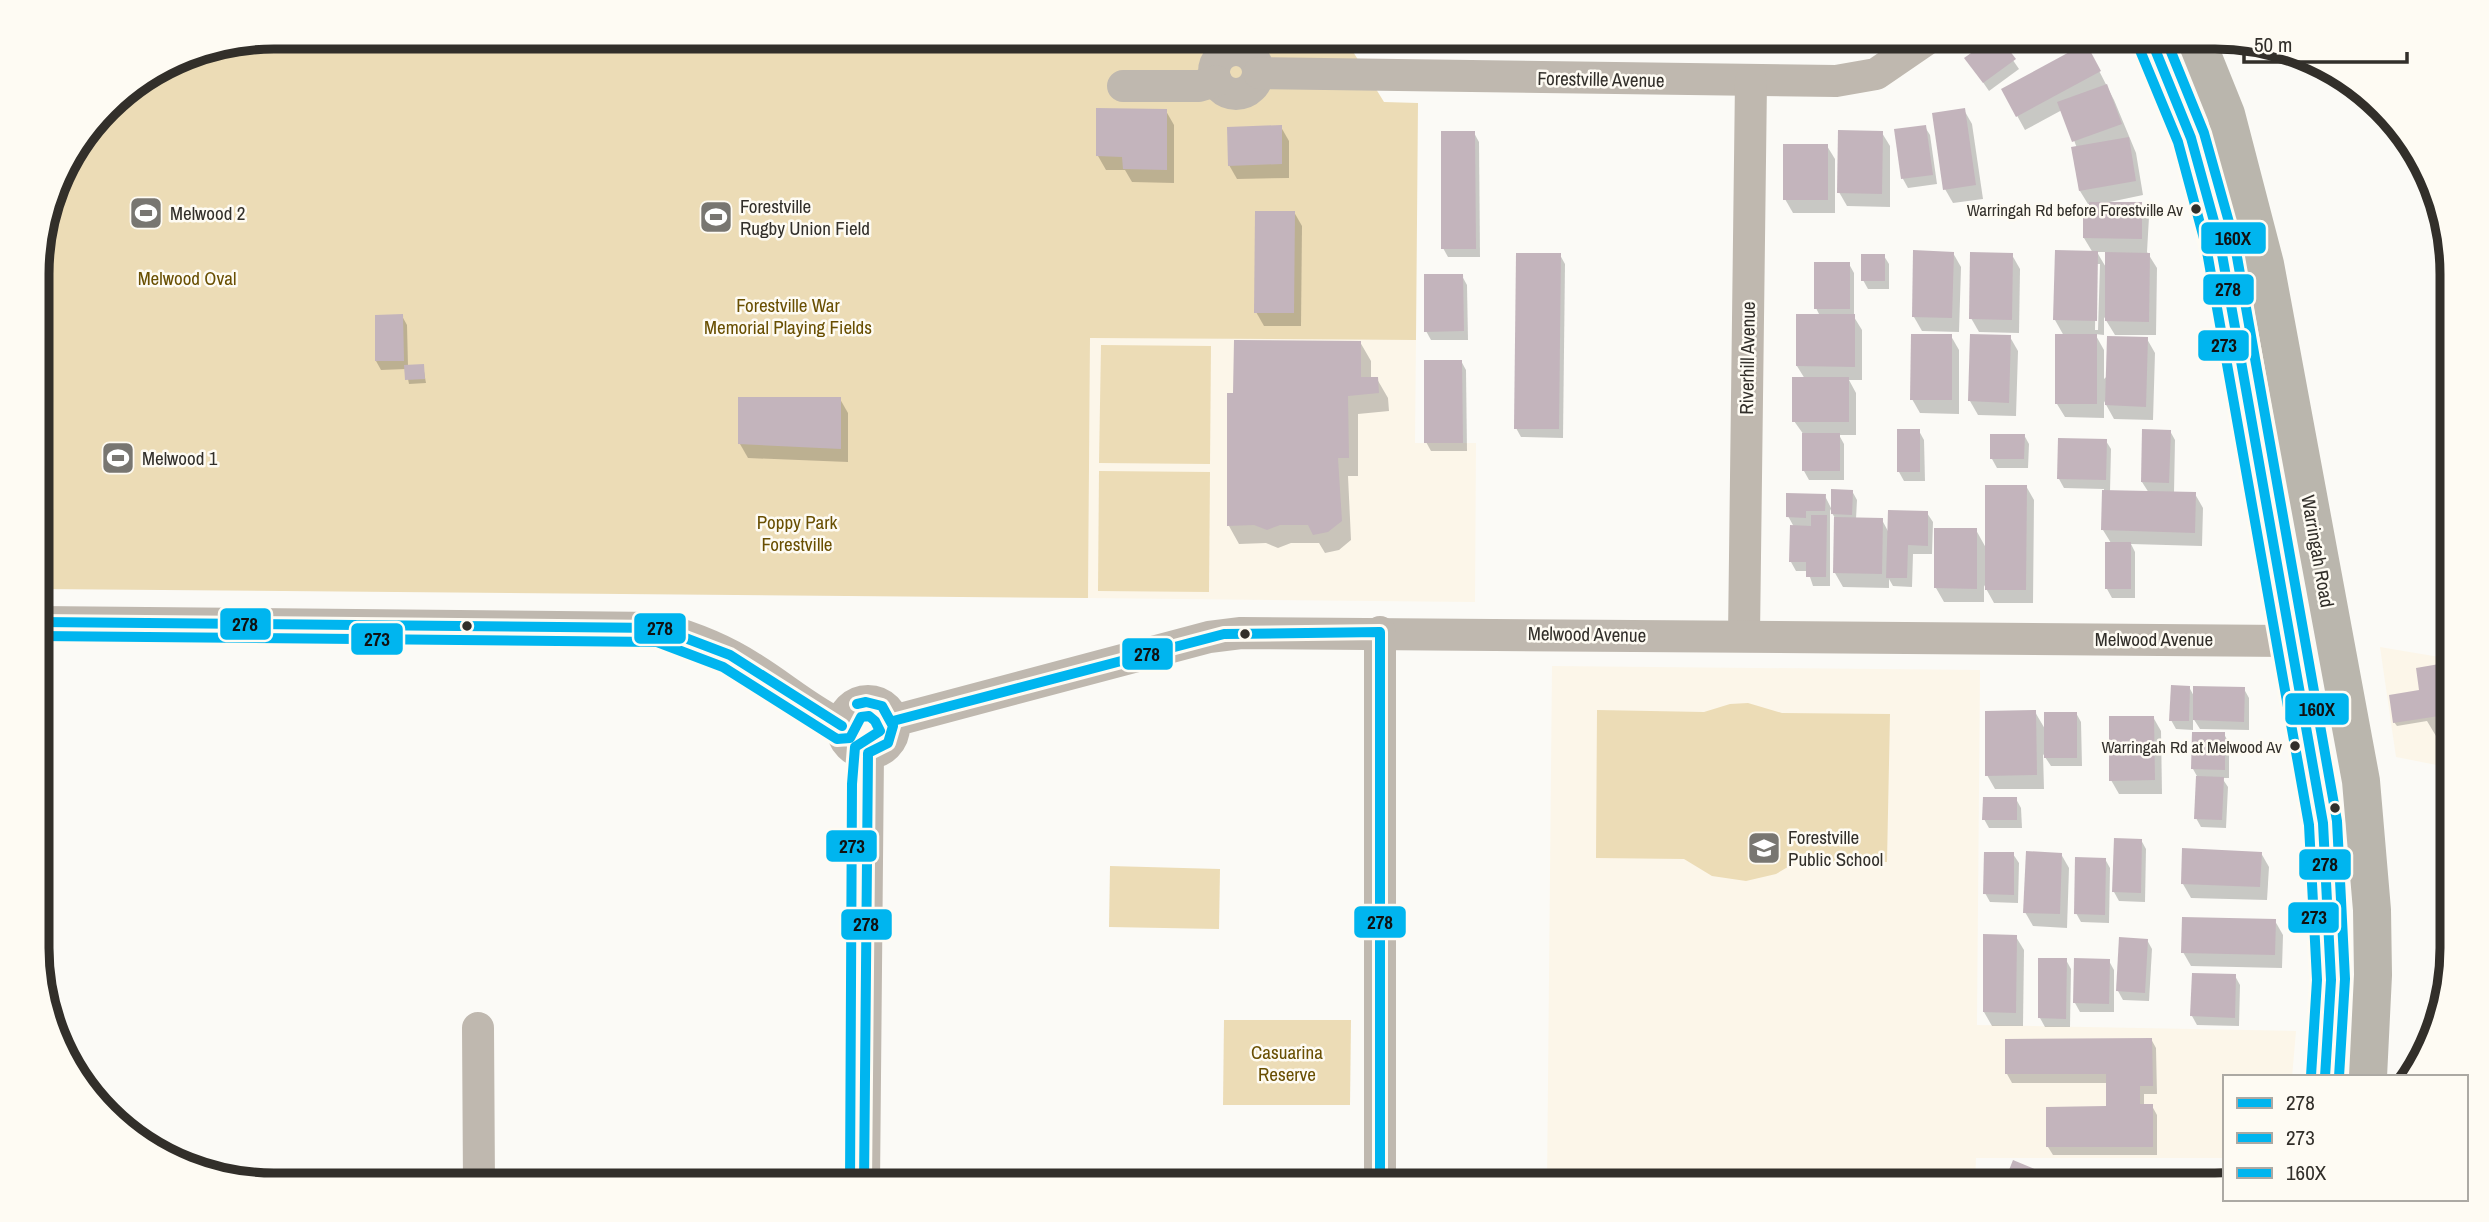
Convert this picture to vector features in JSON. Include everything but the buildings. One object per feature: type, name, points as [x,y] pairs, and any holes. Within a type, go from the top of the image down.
[{"type":"highway","points":[[2155,49],[2181,109],[2203,176],[2220,243],[2323,823],[2330,905],[2331,979],[2325,1075]]},
{"type":"highway","name":"Warringah Road","points":[[2200,49],[2226,114],[2265,264],[2361,781],[2372,910],[2373,975],[2368,1075]]},
{"type":"street","name":"Forestville Avenue","points":[[1123,86],[1199,86],[1216,81],[1226,92],[1240,94],[1253,87],[1259,73],[1856,80],[1894,65],[1915,49]]},
{"type":"street","name":"Riverhill Avenue","points":[[1744,636],[1751,80]]},
{"type":"street","points":[[49,622],[659,628],[694,637],[751,667],[821,716],[842,726]]},
{"type":"street","name":"Melwood Avenue","points":[[893,721],[1224,634],[1380,632],[2292,641]]},
{"type":"street","points":[[1380,632],[1380,1173]]},
{"type":"street","points":[[862,702],[878,703],[885,708],[893,721],[894,729],[888,743],[868,753],[853,748],[847,742],[842,726],[848,711],[862,702]]},
{"type":"street","points":[[864,1173],[868,753]]},
{"type":"street","points":[[478,1028],[479,1173]]},
{"type":"shaded area","points":[[1090,337],[1416,340],[1415,443],[1476,443],[1475,602],[1088,598]]},
{"type":"shaded area","points":[[2380,647],[2440,657],[2440,766],[2396,757]]},
{"type":"shaded area","name":"Forestville Public School","points":[[1552,666],[1980,670],[1977,1025],[2296,1031],[2292,1075],[2223,1075],[2223,1158],[1976,1158],[1975,1173],[1547,1173]]},
{"type":"green space","name":"Forestville War Memorial Playing Fields","points":[[1351,49],[1384,102],[1418,103],[1416,340],[1090,338],[1088,598],[49,589],[49,259],[57,216],[66,188],[95,137],[126,105],[149,87],[174,72],[202,61],[244,51]]},
{"type":"green space","points":[[1101,345],[1211,346],[1210,464],[1099,463]]},
{"type":"green space","points":[[1099,471],[1210,472],[1209,592],[1098,591]]},
{"type":"green space","points":[[1748,703],[1782,713],[1890,714],[1887,862],[1798,861],[1776,874],[1746,881],[1712,876],[1684,859],[1596,858],[1597,710],[1704,712],[1730,704]]},
{"type":"green space","points":[[1110,866],[1220,869],[1219,929],[1109,927]]},
{"type":"green space","name":"Casuarina Reserve","points":[[1224,1020],[1351,1020],[1350,1105],[1223,1105]]},
{"type":"transit line","name":"273","points":[[2139,49],[2178,142],[2206,246],[2309,825],[2317,980],[2311,1075]]},
{"type":"transit line","name":"278","points":[[2155,49],[2191,138],[2220,243],[2323,823],[2331,980],[2325,1075]]},
{"type":"transit line","name":"160X","points":[[2170,49],[2204,133],[2234,240],[2337,821],[2345,979],[2339,1075]]},
{"type":"transit line","name":"278","points":[[49,622],[659,628],[730,655],[842,726]]},
{"type":"transit line","name":"278","points":[[893,721],[1224,634],[1380,632],[1380,1173]]},
{"type":"transit line","name":"273","points":[[49,636],[657,642],[723,667],[837,739],[850,738],[861,717],[869,716],[880,731],[855,747],[852,784],[850,1173]]},
{"type":"transit line","name":"278","points":[[857,704],[866,702],[882,706],[893,726],[888,743],[868,753],[864,1173]]},
{"type":"place","name":"Warringah Rd before Forestville Av","points":[[2196,209]]},
{"type":"place","name":"Melwood 2","points":[[146,213]]},
{"type":"place","name":"Forestville Rugby Union Field","points":[[716,217]]},
{"type":"place","name":"Melwood 1","points":[[118,458]]},
{"type":"place","name":"Warringah Rd at Melwood Av","points":[[2295,746]]},
{"type":"place","name":"Forestville Public School","points":[[1764,848]]},
{"type":"park label","name":"Melwood Oval","points":[[187,278]]},
{"type":"park label","name":"Poppy Park Forestville","points":[[797,533]]}]
